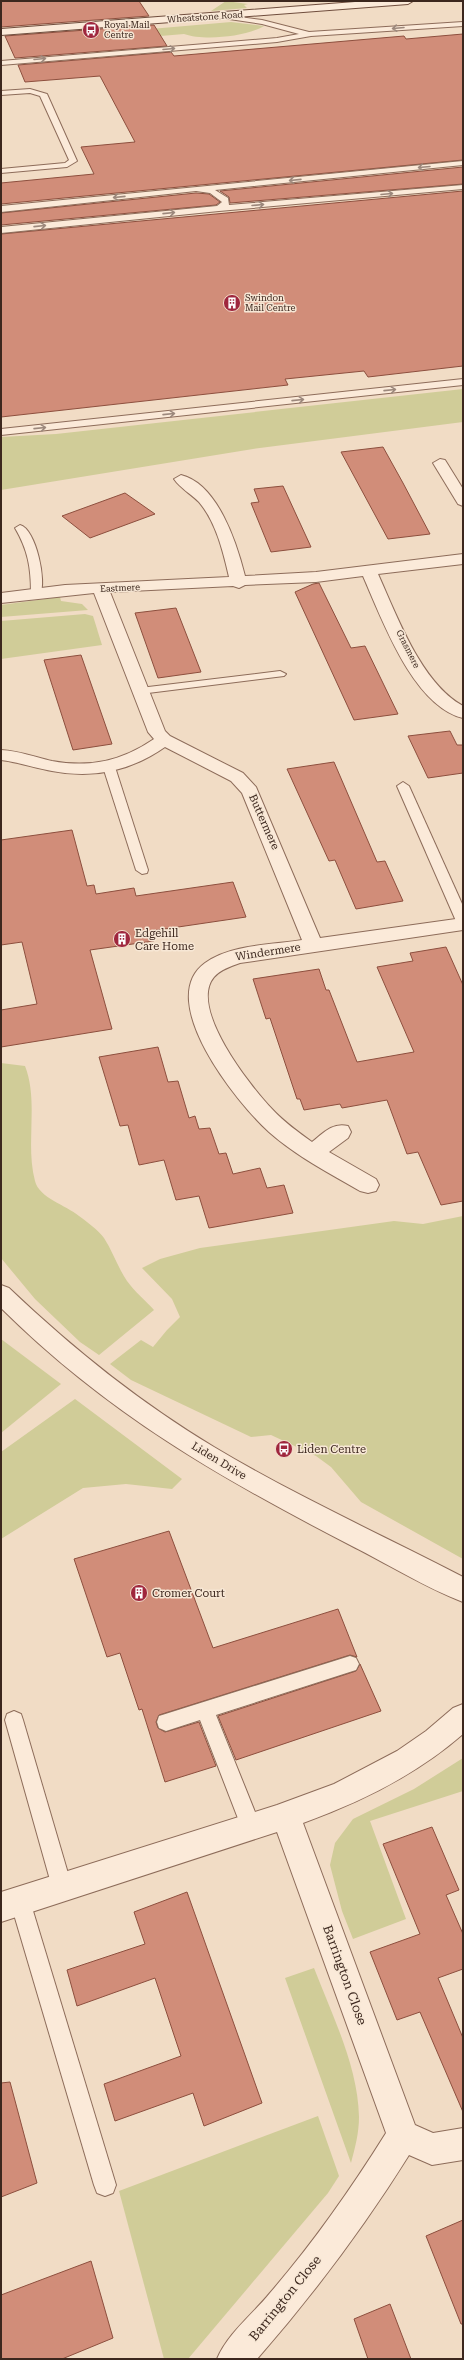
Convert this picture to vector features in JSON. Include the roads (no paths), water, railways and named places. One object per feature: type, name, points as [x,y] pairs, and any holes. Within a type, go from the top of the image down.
[{"type":"street","points":[[262,1],[298,6],[342,6]]},
{"type":"street","name":"Wheatstone Road","points":[[1,32],[408,1]]},
{"type":"street","points":[[156,20],[184,13],[206,5]]},
{"type":"street","points":[[440,463],[458,486],[463,501]]},
{"type":"street","points":[[181,479],[203,495],[219,518],[239,583]]},
{"type":"street","name":"Eastmere","points":[[1,598],[36,593],[100,588],[239,583],[370,571],[463,559]]},
{"type":"street","name":"Grasmere","points":[[370,571],[422,676],[442,701],[463,713]]},
{"type":"street","name":"Buttermere","points":[[100,588],[152,724],[164,740],[226,771],[237,778],[250,790],[314,946]]},
{"type":"street","points":[[1,755],[73,768],[108,767],[143,756],[164,740]]},
{"type":"street","name":"Windermere","points":[[368,1185],[313,1153],[276,1126],[239,1087],[226,1068],[207,1030],[197,993],[202,978],[213,967],[228,959],[273,950],[314,946],[463,924]]},
{"type":"street","points":[[313,1153],[340,1132]]},
{"type":"street","name":"Liden Drive","points":[[1,1294],[48,1340],[86,1372],[198,1449],[270,1491],[463,1590]]},
{"type":"street","points":[[10,1904],[286,1816],[333,1798],[396,1768],[450,1730],[463,1717]]},
{"type":"street","name":"Barrington Close","points":[[234,2359],[282,2305],[360,2204],[403,2136],[286,1816]]},
{"type":"street","points":[[403,2136],[432,2149],[463,2144]]},
{"type":"lane","points":[[218,16],[262,22],[311,34]]},
{"type":"lane","points":[[1,63],[277,40],[311,34],[463,24]]},
{"type":"lane","points":[[1,94],[30,91],[43,94],[73,161],[67,165],[1,171]]},
{"type":"lane","points":[[1,209],[463,163]]},
{"type":"lane","points":[[401,169],[418,191]]},
{"type":"lane","points":[[1,230],[219,208],[463,187]]},
{"type":"lane","points":[[196,189],[212,191],[222,196],[226,203],[219,208]]},
{"type":"lane","points":[[1,432],[463,382]]},
{"type":"lane","points":[[20,528],[32,546],[36,559],[36,593]]},
{"type":"lane","points":[[140,691],[280,674]]},
{"type":"lane","points":[[108,767],[142,870]]},
{"type":"lane","points":[[403,786],[463,921]]},
{"type":"lane","points":[[166,1722],[350,1664]]},
{"type":"lane","points":[[205,1710],[251,1827]]},
{"type":"lane","points":[[14,1720],[62,1887]]},
{"type":"lane","points":[[10,1904],[105,2185]]},
{"type":"place","name":"Royal Mail Centre","points":[[91,30]]},
{"type":"place","name":"Swindon Mail Centre","points":[[232,303]]},
{"type":"place","name":"Edgehill Care Home","points":[[122,939]]},
{"type":"place","name":"Liden Centre","points":[[284,1449]]},
{"type":"place","name":"Cromer Court","points":[[139,1593]]}]
